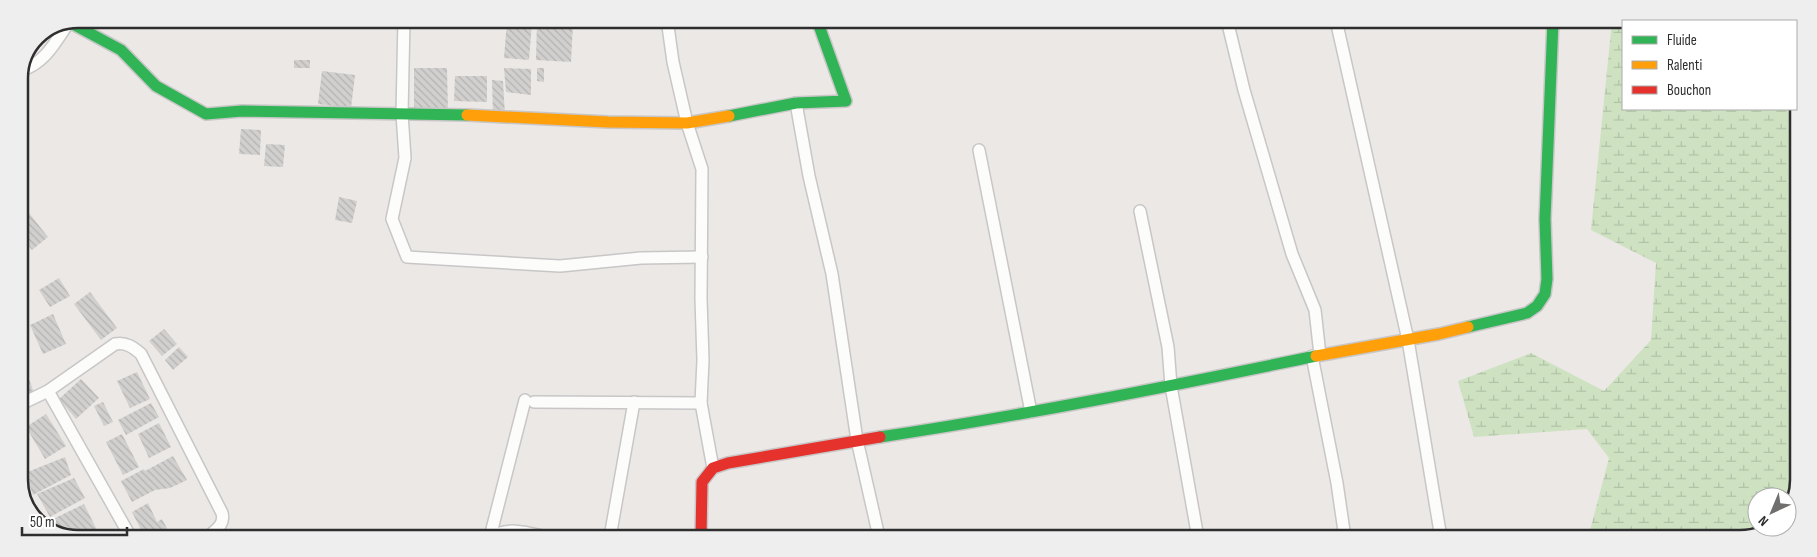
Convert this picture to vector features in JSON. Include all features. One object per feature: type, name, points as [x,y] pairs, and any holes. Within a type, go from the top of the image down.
[{"type":"street","points":[[80,28],[121,50],[156,86],[206,114],[242,111],[494,115],[608,122],[687,123],[796,103],[846,101],[820,28]]},
{"type":"street","points":[[404,28],[402,114],[405,158],[392,219],[407,257],[560,266],[641,258],[702,258]]},
{"type":"street","points":[[666,28],[687,123],[702,169],[700,299],[703,360],[701,403],[713,468]]},
{"type":"street","points":[[1229,28],[1244,90],[1292,254],[1315,310],[1316,356],[1344,530]]},
{"type":"street","points":[[1338,28],[1408,340],[1441,530]]},
{"type":"street","points":[[701,530],[702,482],[713,468],[728,463],[857,440],[986,421],[1316,356],[1439,334],[1527,313],[1537,306],[1545,294],[1547,279],[1545,219],[1552,28]]},
{"type":"street","points":[[28,68],[45,56],[64,29]]},
{"type":"street","points":[[796,103],[832,274],[857,440],[877,530]]},
{"type":"street","points":[[979,150],[1031,412]]},
{"type":"street","points":[[1140,211],[1168,346],[1171,386],[1197,530]]},
{"type":"street","points":[[28,401],[48,391],[115,344],[120,343],[131,346],[141,354],[222,512],[223,519],[221,525],[216,530]]},
{"type":"street","points":[[48,391],[127,530]]},
{"type":"street","points":[[492,530],[529,401],[701,403]]},
{"type":"street","points":[[611,530],[634,402]]},
{"type":"green space","points":[[1611,28],[1622,28],[1622,110],[1789,110],[1790,479],[1789,487],[1747,487],[1747,529],[1590,530],[1609,458],[1587,429],[1474,437],[1458,381],[1531,353],[1604,391],[1651,340],[1656,263],[1591,230]]},
{"type":"building","points":[[506,28],[532,28],[529,60],[504,58]]},
{"type":"building","points":[[537,28],[573,28],[571,62],[536,60]]},
{"type":"building","points":[[294,60],[310,60],[310,68],[294,68]]},
{"type":"building","points":[[414,68],[447,68],[448,112],[414,112]]},
{"type":"building","points":[[504,68],[531,69],[531,95],[506,92]]},
{"type":"building","points":[[537,68],[544,68],[544,82],[537,81]]},
{"type":"building","points":[[322,71],[355,75],[351,108],[318,104]]},
{"type":"building","points":[[455,76],[487,76],[487,102],[454,101]]},
{"type":"building","points":[[492,80],[503,81],[505,116],[493,116]]},
{"type":"building","points":[[241,129],[261,130],[260,155],[239,154]]},
{"type":"building","points":[[266,144],[285,145],[283,167],[264,166]]},
{"type":"building","points":[[339,197],[357,201],[352,223],[335,220]]},
{"type":"building","points":[[28,212],[48,237],[32,250],[28,245]]},
{"type":"building","points":[[59,278],[70,296],[50,307],[39,290]]},
{"type":"building","points":[[90,292],[117,328],[101,340],[74,304]]},
{"type":"building","points":[[53,314],[66,344],[43,354],[30,325]]},
{"type":"building","points":[[164,329],[177,344],[162,356],[149,341]]},
{"type":"building","points":[[179,347],[188,357],[173,370],[165,360]]},
{"type":"building","points":[[137,372],[150,399],[130,408],[117,381]]},
{"type":"building","points":[[28,376],[34,393],[28,395]]},
{"type":"building","points":[[81,379],[99,398],[76,419],[59,399]]},
{"type":"building","points":[[103,402],[113,422],[104,426],[94,406]]},
{"type":"building","points":[[151,403],[159,417],[126,435],[118,420]]},
{"type":"building","points":[[46,414],[66,446],[45,459],[28,430],[28,426]]},
{"type":"building","points":[[159,423],[171,447],[149,458],[138,434]]},
{"type":"building","points":[[122,434],[139,467],[123,475],[106,442]]},
{"type":"building","points":[[173,456],[187,480],[170,488],[155,490],[132,502],[121,481]]},
{"type":"building","points":[[65,457],[71,475],[33,495],[28,481],[28,472]]},
{"type":"building","points":[[74,478],[85,498],[50,517],[37,494]]},
{"type":"building","points":[[148,503],[157,522],[162,519],[168,530],[141,530],[132,512]]},
{"type":"building","points":[[84,504],[97,530],[65,528],[58,526],[51,520]]},
{"type":"traffic: fast","points":[[80,28],[121,50],[156,86],[206,114],[242,111],[467,115]]},
{"type":"traffic: fast","points":[[729,116],[796,103],[846,101],[820,28]]},
{"type":"traffic: fast","points":[[1468,327],[1527,313],[1537,306],[1545,294],[1547,279],[1545,219],[1553,28]]},
{"type":"traffic: fast","points":[[880,437],[1098,400],[1316,356]]},
{"type":"traffic: slow","points":[[467,115],[608,122],[687,123],[729,116]]},
{"type":"traffic: slow","points":[[1316,356],[1468,327]]},
{"type":"traffic: jam","points":[[701,530],[702,482],[713,468],[728,463],[880,437]]}]
